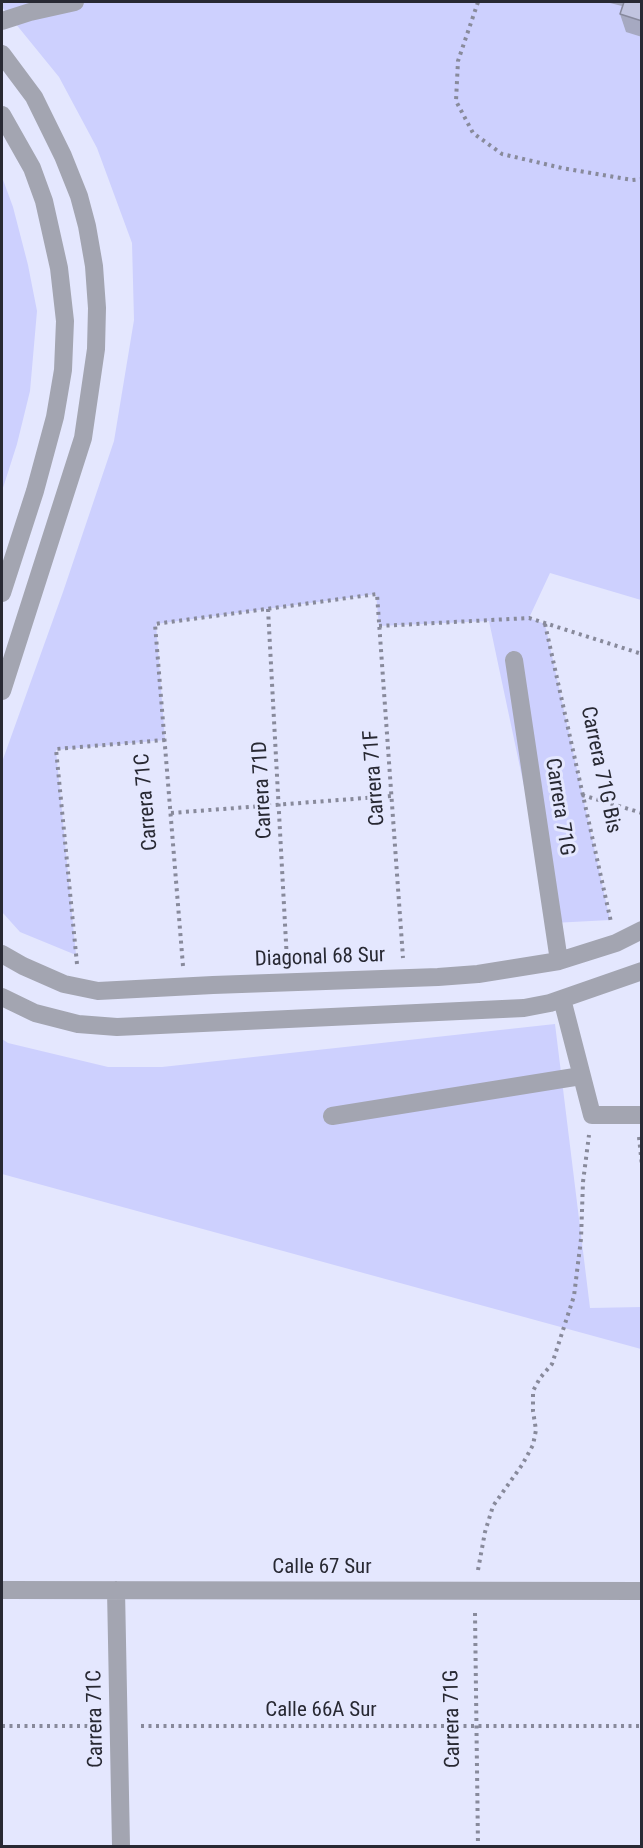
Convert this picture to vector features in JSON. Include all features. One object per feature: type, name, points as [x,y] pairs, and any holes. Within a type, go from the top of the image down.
[{"type":"street","points":[[2,21],[75,2]]},
{"type":"street","points":[[2,54],[34,97],[63,156],[79,196],[94,266],[97,308],[96,350],[83,438],[2,691]]},
{"type":"street","points":[[2,115],[32,168],[44,201],[59,268],[65,321],[63,370],[55,417],[35,491],[2,593]]},
{"type":"street","name":"Carrera 71G","points":[[514,660],[559,961]]},
{"type":"street","name":"Diagonal 68 Sur","points":[[2,954],[64,984],[98,991],[478,974],[559,961],[616,942],[642,930]]},
{"type":"street","points":[[2,997],[35,1013],[78,1024],[117,1027],[524,1008],[562,999],[642,971]]},
{"type":"street","points":[[562,999],[592,1115],[639,1116]]},
{"type":"street","points":[[332,1116],[581,1076]]},
{"type":"street","name":"Calle 67 Sur","points":[[2,1590],[642,1591]]},
{"type":"street","name":"Carrera 71C","points":[[116,1590],[121,1846]]},
{"type":"path","points":[[478,2],[458,61],[456,101],[473,133],[502,154],[562,168],[632,180],[642,179]]},
{"type":"path","name":"Carrera 71F","points":[[268,609],[377,594],[403,959]]},
{"type":"path","name":"Carrera 71C","points":[[183,966],[156,624],[268,609]]},
{"type":"path","name":"Carrera 71D","points":[[268,609],[288,970]]},
{"type":"path","points":[[379,626],[529,618],[642,654]]},
{"type":"path","name":"Carrera 71G Bis","points":[[545,624],[612,925]]},
{"type":"path","points":[[77,966],[56,749],[165,740]]},
{"type":"path","points":[[581,794],[642,813]]},
{"type":"path","points":[[171,813],[391,796]]},
{"type":"path","name":"Carrera 71G","points":[[478,1846],[475,1591],[480,1552],[493,1506],[522,1465],[532,1445],[536,1430],[533,1391],[552,1364],[574,1296],[581,1239],[583,1182],[592,1115]]},
{"type":"path","points":[[639,1116],[642,1167]]},
{"type":"path","name":"Calle 66A Sur","points":[[2,1726],[642,1726]]},
{"type":"shaded area","points":[[2,2],[641,2],[641,600],[550,573],[529,618],[545,624],[610,920],[553,923],[489,621],[379,626],[376,594],[156,624],[165,740],[56,750],[76,955],[20,932],[2,912],[2,762],[114,441],[134,320],[132,243],[97,148],[59,77],[2,7]]},
{"type":"shaded area","points":[[2,177],[13,207],[37,311],[30,391],[2,491]]},
{"type":"shaded area","points":[[555,1024],[590,1308],[641,1307],[641,1349],[2,1174],[2,1039],[8,1043],[108,1067],[162,1067]]},
{"type":"building","points":[[624,2],[642,2],[642,21],[620,14]]}]
